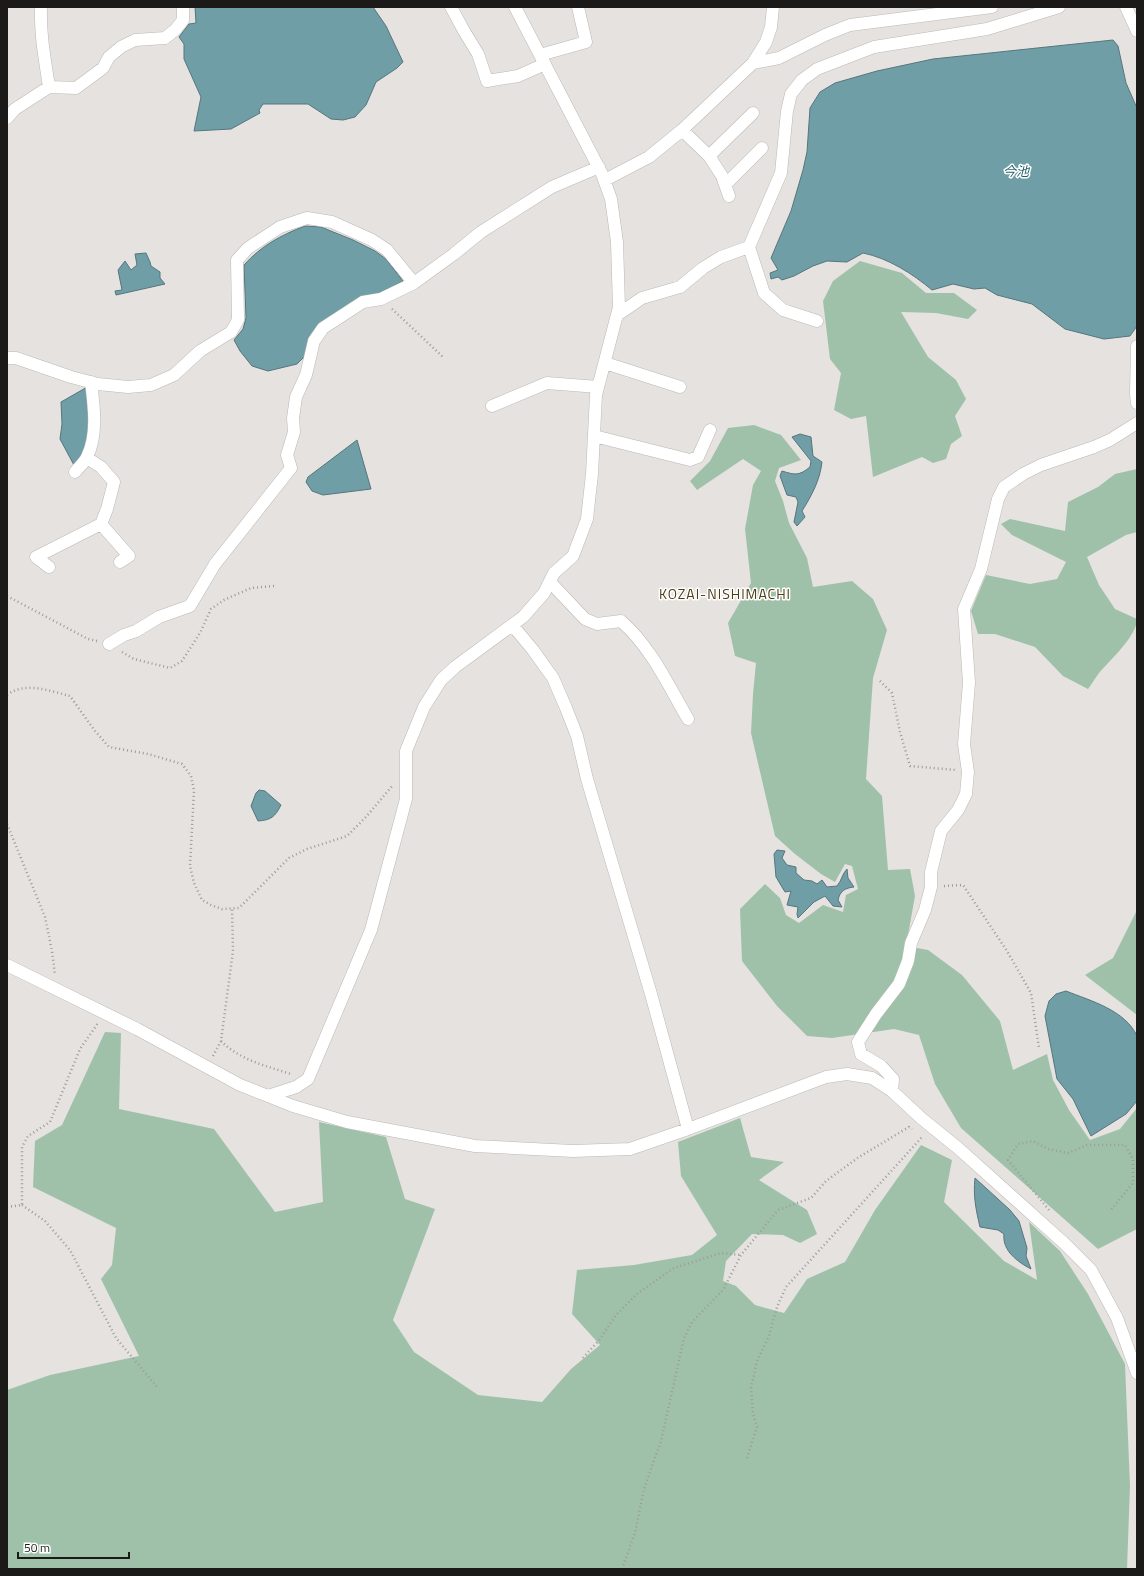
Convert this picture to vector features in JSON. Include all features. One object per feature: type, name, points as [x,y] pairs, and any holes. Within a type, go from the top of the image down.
[{"type":"street","points":[[41,7],[40,26],[42,44],[50,87]]},
{"type":"street","points":[[7,118],[15,109],[50,87],[76,88],[103,68],[109,56],[135,40],[165,38],[175,30],[183,20],[183,7]]},
{"type":"street","points":[[452,7],[478,54],[487,81],[518,76],[542,59],[586,42],[578,7]]},
{"type":"street","points":[[268,1096],[296,1087],[308,1079],[371,930],[406,798],[406,751],[424,707],[441,680],[455,667],[524,617],[544,593],[554,573],[573,556],[587,519],[592,474],[596,395],[619,307],[618,242],[611,199],[605,180],[515,7]]},
{"type":"street","points":[[605,180],[649,157],[682,130],[753,63],[766,42],[771,27],[773,7]]},
{"type":"street","points":[[753,63],[779,58],[825,35],[850,25],[992,7]]},
{"type":"street","points":[[817,321],[783,310],[764,293],[749,247],[781,173],[790,94],[802,80],[817,69],[874,47],[987,29],[1059,7]]},
{"type":"street","points":[[1126,7],[1137,31]]},
{"type":"street","points":[[708,156],[752,113]]},
{"type":"street","points":[[682,130],[708,156],[722,176],[727,190],[762,148]]},
{"type":"street","points":[[109,644],[124,635],[136,631],[159,617],[190,606],[215,564],[291,468],[288,455],[294,432],[293,418],[296,397],[306,375],[314,341],[323,328],[363,302],[381,299],[414,283],[481,232],[552,187],[599,167]]},
{"type":"street","points":[[7,358],[16,358],[70,377],[91,382],[128,387],[151,385],[174,375],[200,350],[231,332],[238,320],[237,260],[248,248],[280,227],[307,218],[332,222],[372,240],[387,250],[414,283]]},
{"type":"street","points":[[617,315],[642,298],[680,287],[721,257],[749,247]]},
{"type":"street","points":[[1137,346],[1137,403]]},
{"type":"street","points":[[605,363],[680,387]]},
{"type":"street","points":[[75,472],[87,458],[92,440],[94,415],[91,382]]},
{"type":"street","points":[[492,406],[547,384],[598,387]]},
{"type":"street","points":[[892,1091],[893,1079],[881,1066],[861,1054],[858,1042],[876,1014],[899,984],[908,961],[911,943],[925,910],[931,887],[931,872],[941,831],[958,810],[966,794],[968,772],[964,744],[969,683],[964,608],[981,569],[998,499],[1004,487],[1022,474],[1041,465],[1110,440],[1137,423]]},
{"type":"street","points":[[594,436],[690,460],[698,457],[710,430]]},
{"type":"street","points":[[49,567],[36,557],[101,524],[107,509],[114,482],[101,467],[87,458]]},
{"type":"street","points":[[101,524],[129,556],[120,562]]},
{"type":"street","points":[[550,582],[586,619],[597,624],[621,621],[634,632],[648,649],[688,719]]},
{"type":"street","points":[[513,626],[533,650],[553,678],[576,736],[587,779],[651,994],[688,1129]]},
{"type":"street","points":[[7,964],[105,1013],[240,1085],[293,1106],[347,1122],[475,1146],[573,1151],[630,1149],[688,1129],[826,1077],[847,1074],[872,1078],[892,1091],[921,1118],[958,1148],[1064,1243],[1091,1270],[1117,1318],[1137,1373]]},
{"type":"path","points":[[381,299],[443,357]]},
{"type":"path","points":[[880,681],[892,693],[900,732],[910,766],[968,772]]},
{"type":"path","points":[[7,694],[13,690],[36,687],[70,696],[94,731],[109,747],[148,754],[182,764],[191,776],[194,790],[190,866],[194,883],[202,900],[222,909],[239,908],[290,858],[307,849],[347,836],[366,817],[406,770]]},
{"type":"path","points":[[7,824],[45,917],[52,951],[57,990]]},
{"type":"path","points":[[931,887],[963,885],[1007,951],[1031,993],[1039,1048]]},
{"type":"path","points":[[207,1067],[221,1041],[233,951],[232,908]]},
{"type":"path","points":[[22,1205],[22,1147],[28,1136],[50,1122],[80,1049],[105,1013]]},
{"type":"path","points":[[221,1041],[230,1050],[252,1062],[308,1079]]},
{"type":"path","points":[[622,1569],[635,1533],[644,1489],[661,1441],[684,1338],[692,1322],[723,1290],[741,1255],[778,1210],[811,1198],[826,1181],[859,1156],[909,1127],[914,1130]]},
{"type":"path","points":[[918,1133],[929,1141]]},
{"type":"path","points":[[747,1458],[757,1427],[753,1414],[751,1388],[757,1360],[769,1336],[777,1307],[786,1287],[923,1136]]},
{"type":"path","points":[[1051,1212],[1008,1160],[1018,1144],[1033,1141],[1048,1149],[1068,1153],[1086,1145],[1124,1145],[1132,1159],[1133,1183],[1110,1212]]},
{"type":"path","points":[[7,1207],[22,1205],[45,1221],[70,1250],[116,1338],[157,1386]]},
{"type":"path","points":[[583,1358],[600,1339],[616,1315],[638,1293],[674,1268],[721,1253],[741,1255]]},
{"type":"green space","points":[[860,261],[902,273],[926,293],[954,293],[977,310],[968,319],[936,313],[901,312],[928,357],[956,380],[966,399],[955,416],[962,436],[951,444],[946,459],[933,463],[922,457],[873,477],[866,416],[851,419],[834,410],[841,373],[830,359],[823,301],[833,281]]},
{"type":"green space","points":[[754,425],[781,435],[801,460],[779,468],[775,481],[783,501],[789,523],[807,558],[813,587],[852,581],[873,599],[887,630],[873,678],[866,779],[882,796],[888,870],[910,869],[915,896],[906,946],[928,950],[962,975],[1000,1021],[1013,1070],[1047,1054],[1053,1080],[1069,1110],[1090,1140],[1120,1129],[1137,1108],[1137,1229],[1098,1249],[961,1128],[935,1084],[919,1035],[894,1029],[832,1038],[807,1036],[777,1006],[742,961],[740,909],[765,884],[780,898],[786,915],[799,923],[823,905],[843,912],[846,895],[858,889],[852,866],[845,864],[835,882],[821,874],[775,836],[751,733],[756,663],[735,656],[728,623],[751,583],[745,529],[753,485],[761,471],[743,459],[697,490],[690,481],[710,461],[728,428]]},
{"type":"green space","points":[[1137,469],[1137,532],[1126,535],[1087,557],[1099,585],[1115,609],[1137,619],[1136,626],[1128,640],[1099,673],[1088,689],[1063,676],[1035,647],[995,634],[978,634],[971,611],[986,575],[1030,584],[1057,579],[1066,562],[1012,535],[1001,524],[1010,519],[1065,531],[1068,502],[1098,487],[1115,474]]},
{"type":"green space","points":[[1137,910],[1137,1015],[1085,975],[1113,958]]},
{"type":"green space","points":[[105,1032],[121,1033],[119,1109],[214,1129],[275,1212],[323,1202],[319,1122],[386,1137],[405,1199],[435,1209],[393,1320],[414,1352],[478,1395],[542,1402],[571,1369],[600,1345],[572,1314],[577,1270],[634,1265],[692,1255],[717,1235],[681,1176],[678,1142],[740,1118],[751,1157],[784,1162],[759,1180],[807,1210],[817,1234],[800,1243],[783,1235],[752,1234],[726,1261],[723,1281],[736,1286],[755,1305],[784,1313],[807,1279],[845,1262],[875,1210],[921,1145],[952,1160],[944,1202],[1004,1261],[1037,1280],[1029,1222],[1060,1251],[1088,1294],[1125,1364],[1130,1486],[1127,1569],[7,1569],[7,1390],[50,1375],[139,1356],[101,1279],[112,1265],[116,1228],[33,1187],[35,1141],[62,1125]]},
{"type":"water","points":[[195,7],[373,7],[386,26],[403,62],[397,68],[376,82],[366,105],[355,117],[343,120],[331,119],[308,104],[263,104],[259,110],[260,113],[231,129],[194,131],[201,97],[184,59],[184,44],[179,37],[189,24],[196,23]]},
{"type":"water","name":"今池","points":[[1113,40],[1118,46],[1126,83],[1137,108],[1137,326],[1130,336],[1104,339],[1065,329],[1032,304],[997,295],[985,288],[974,289],[953,284],[932,290],[900,267],[872,255],[863,253],[847,262],[827,261],[782,280],[778,277],[771,279],[770,273],[778,270],[771,258],[791,211],[803,170],[807,152],[810,108],[820,92],[835,83],[877,71],[933,59]]},
{"type":"water","points":[[305,226],[321,227],[375,251],[386,259],[403,281],[379,295],[345,308],[297,364],[268,371],[252,366],[240,351],[234,340],[243,329],[246,318],[244,265],[264,247],[288,233]]},
{"type":"water","points":[[146,253],[151,266],[160,272],[160,278],[165,284],[116,295],[115,291],[122,290],[118,270],[125,261],[131,270],[137,265],[135,254]]},
{"type":"water","points":[[89,386],[91,439],[75,467],[60,439],[62,424],[61,402]]},
{"type":"water","points":[[800,434],[811,437],[813,456],[822,462],[815,487],[802,511],[805,517],[797,526],[794,522],[798,502],[796,497],[787,495],[780,476],[782,471],[797,474],[810,467],[811,461],[792,437]]},
{"type":"water","points":[[357,440],[371,489],[323,495],[312,491],[306,482],[308,477]]},
{"type":"water","points":[[259,790],[265,791],[281,805],[272,817],[266,820],[258,821],[251,806],[256,793]]},
{"type":"water","points":[[777,850],[785,851],[782,858],[787,865],[796,867],[796,873],[804,880],[812,881],[817,884],[822,880],[827,887],[837,886],[847,869],[848,878],[854,887],[846,889],[840,894],[838,900],[842,907],[833,906],[825,896],[814,902],[798,918],[798,907],[787,905],[791,891],[785,892],[776,877],[774,854]]},
{"type":"water","points":[[1066,991],[1116,1013],[1132,1027],[1137,1036],[1137,1101],[1126,1114],[1091,1136],[1073,1099],[1057,1079],[1045,1016],[1049,1001],[1056,994]]},
{"type":"water","points":[[975,1178],[1010,1210],[1019,1221],[1027,1248],[1026,1256],[1031,1269],[1021,1263],[1008,1251],[1004,1240],[1004,1234],[998,1230],[980,1227],[975,1203]]},
{"type":"district","name":"KOZAI-NISHIMACHI","points":[[725,594]]}]
